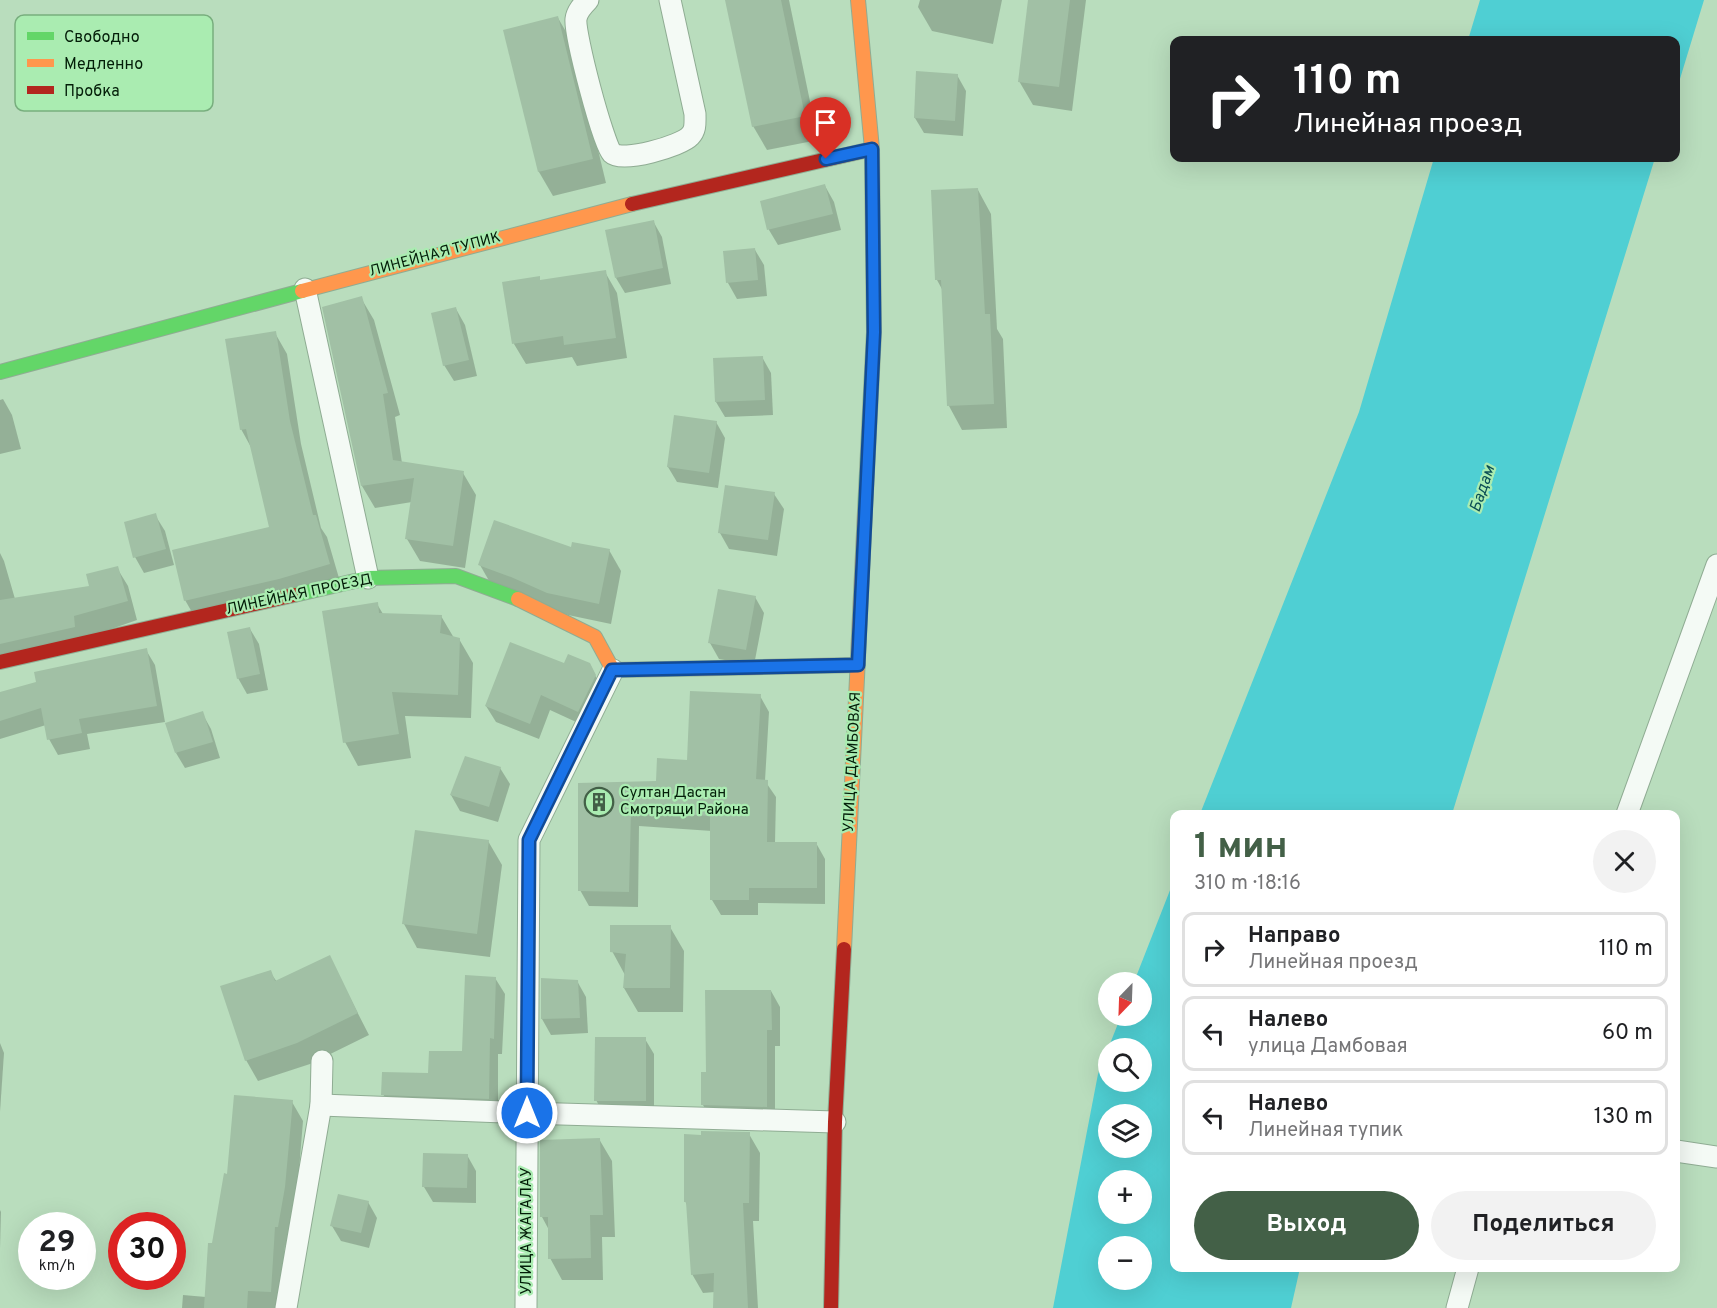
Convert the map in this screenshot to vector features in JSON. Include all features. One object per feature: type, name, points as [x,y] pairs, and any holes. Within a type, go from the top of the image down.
[{"type":"street","points":[[588,0],[580,9],[576,20],[602,132],[610,152],[617,157],[628,157],[659,150],[689,138],[695,129],[695,114],[670,0]]},
{"type":"street","name":"УЛИЦА ДАМБОВАЯ","points":[[831,1308],[835,1122],[874,332],[872,149],[858,0]]},
{"type":"street","name":"ЛИНЕЙНАЯ ТУПИК","points":[[0,372],[595,213],[872,149]]},
{"type":"street","points":[[305,289],[368,578]]},
{"type":"street","points":[[1628,810],[1717,565]]},
{"type":"street","name":"ЛИНЕЙНАЯ ПРОЕЗД","points":[[0,662],[368,578],[456,576],[505,593],[595,637],[612,670]]},
{"type":"street","points":[[612,670],[858,665]]},
{"type":"street","name":"УЛИЦА ЖАГАЛАУ","points":[[526,1308],[529,840],[612,670]]},
{"type":"street","points":[[286,1308],[321,1105],[322,1060]]},
{"type":"street","points":[[321,1105],[835,1122]]},
{"type":"street","points":[[1680,1152],[1717,1157]]},
{"type":"street","points":[[1457,1308],[1467,1272]]},
{"type":"water","points":[[1480,0],[1704,0],[1680,79],[1680,36],[1469,36]]},
{"type":"water","name":"Бадам","points":[[1433,162],[1654,162],[1453,810],[1202,810],[1359,412]]},
{"type":"water","points":[[1170,890],[1170,1272],[1299,1272],[1291,1308],[1053,1308],[1098,1074],[1098,1092],[1152,1092],[1152,1038],[1112,1038],[1117,1026],[1152,1026],[1152,972],[1138,972]]},
{"type":"building","points":[[725,0],[781,0],[805,116],[752,127]]},
{"type":"building","points":[[1028,0],[1070,0],[1059,87],[1018,82]]},
{"type":"building","points":[[558,16],[593,159],[538,172],[503,30]]},
{"type":"building","points":[[916,71],[958,74],[955,121],[914,118]]},
{"type":"building","points":[[825,184],[833,214],[767,230],[760,201]]},
{"type":"building","points":[[978,188],[985,314],[990,314],[994,404],[947,406],[941,280],[935,280],[931,190]]},
{"type":"building","points":[[654,220],[663,268],[615,278],[605,230]]},
{"type":"building","points":[[755,248],[758,280],[726,283],[723,251]]},
{"type":"building","points":[[606,270],[616,338],[564,345],[563,336],[512,344],[502,282],[540,276],[540,280]]},
{"type":"building","points":[[362,296],[388,393],[383,394],[393,460],[464,471],[453,546],[405,539],[414,478],[361,486],[322,307]]},
{"type":"building","points":[[456,307],[469,360],[443,366],[431,313]]},
{"type":"building","points":[[276,331],[290,421],[313,515],[316,515],[330,564],[279,579],[184,601],[172,550],[269,527],[246,429],[240,430],[225,339]]},
{"type":"building","points":[[763,356],[765,400],[715,402],[713,358]]},
{"type":"building","points":[[674,415],[717,421],[709,473],[667,467]]},
{"type":"building","points":[[725,485],[775,492],[768,540],[718,533]]},
{"type":"building","points":[[156,513],[166,549],[133,558],[124,522]]},
{"type":"building","points":[[494,520],[571,547],[572,542],[610,549],[599,604],[547,593],[478,565]]},
{"type":"building","points":[[118,566],[128,601],[74,616],[75,627],[0,644],[0,600],[89,586],[86,574]]},
{"type":"building","points":[[718,589],[756,596],[746,650],[708,643]]},
{"type":"building","points":[[378,602],[379,613],[442,615],[440,633],[460,638],[458,695],[392,692],[399,734],[343,743],[322,611]]},
{"type":"building","points":[[250,627],[260,674],[237,679],[227,632]]},
{"type":"building","points":[[510,642],[564,663],[568,654],[590,663],[596,675],[578,712],[541,695],[530,724],[485,706]]},
{"type":"building","points":[[147,648],[157,706],[79,719],[82,733],[47,740],[41,708],[0,721],[0,692],[36,682],[34,672]]},
{"type":"building","points":[[690,691],[761,694],[756,779],[768,780],[767,842],[817,842],[817,888],[749,888],[749,900],[710,900],[710,816],[631,811],[629,892],[578,891],[578,783],[656,781],[657,758],[687,760]]},
{"type":"building","points":[[203,711],[213,742],[175,753],[165,723]]},
{"type":"building","points":[[465,756],[501,767],[489,807],[450,795]]},
{"type":"building","points":[[415,830],[489,840],[477,934],[402,924]]},
{"type":"building","points":[[610,925],[671,925],[670,988],[623,988],[626,954],[610,952]]},
{"type":"building","points":[[330,955],[358,1013],[297,1043],[245,1061],[220,986],[271,970],[275,981]]},
{"type":"building","points":[[465,975],[496,977],[494,1039],[490,1038],[489,1099],[381,1095],[382,1072],[428,1073],[429,1051],[462,1051]]},
{"type":"building","points":[[541,978],[578,980],[580,1018],[541,1019]]},
{"type":"building","points":[[705,990],[771,990],[772,1030],[767,1030],[767,1107],[701,1105],[701,1072],[706,1072]]},
{"type":"building","points":[[595,1037],[646,1037],[646,1101],[594,1101]]},
{"type":"building","points":[[234,1095],[293,1100],[285,1187],[278,1227],[275,1227],[271,1292],[248,1291],[247,1308],[204,1308],[208,1243],[212,1243],[224,1173],[227,1174]]},
{"type":"building","points":[[701,1131],[750,1132],[749,1203],[743,1203],[748,1308],[713,1308],[714,1273],[691,1275],[686,1202],[684,1202],[684,1134],[701,1135]]},
{"type":"building","points":[[600,1138],[603,1215],[590,1215],[591,1258],[548,1259],[548,1217],[540,1217],[540,1140]]},
{"type":"building","points":[[423,1153],[468,1154],[467,1188],[422,1187]]},
{"type":"building","points":[[338,1194],[369,1201],[361,1233],[330,1226]]},
{"type":"traffic: fast","points":[[865,511],[874,332],[873,244]]},
{"type":"traffic: fast","points":[[0,372],[302,291]]},
{"type":"traffic: fast","points":[[294,595],[368,578],[456,576],[518,599]]},
{"type":"traffic: slow","points":[[858,0],[872,149],[873,244]]},
{"type":"traffic: slow","points":[[302,291],[632,204]]},
{"type":"traffic: slow","points":[[844,949],[865,511]]},
{"type":"traffic: slow","points":[[518,599],[595,637],[613,670],[720,668]]},
{"type":"traffic: jam","points":[[632,204],[872,149]]},
{"type":"traffic: jam","points":[[0,662],[294,595]]},
{"type":"traffic: jam","points":[[720,668],[858,665]]},
{"type":"traffic: jam","points":[[831,1308],[835,1122],[844,949]]},
{"type":"place","name":"Султан Дастан Смотрящи Района","points":[[599,802]]},
{"type":"route","points":[[527,1113],[529,840],[612,670],[858,665],[874,332],[872,149],[826,159]]}]
